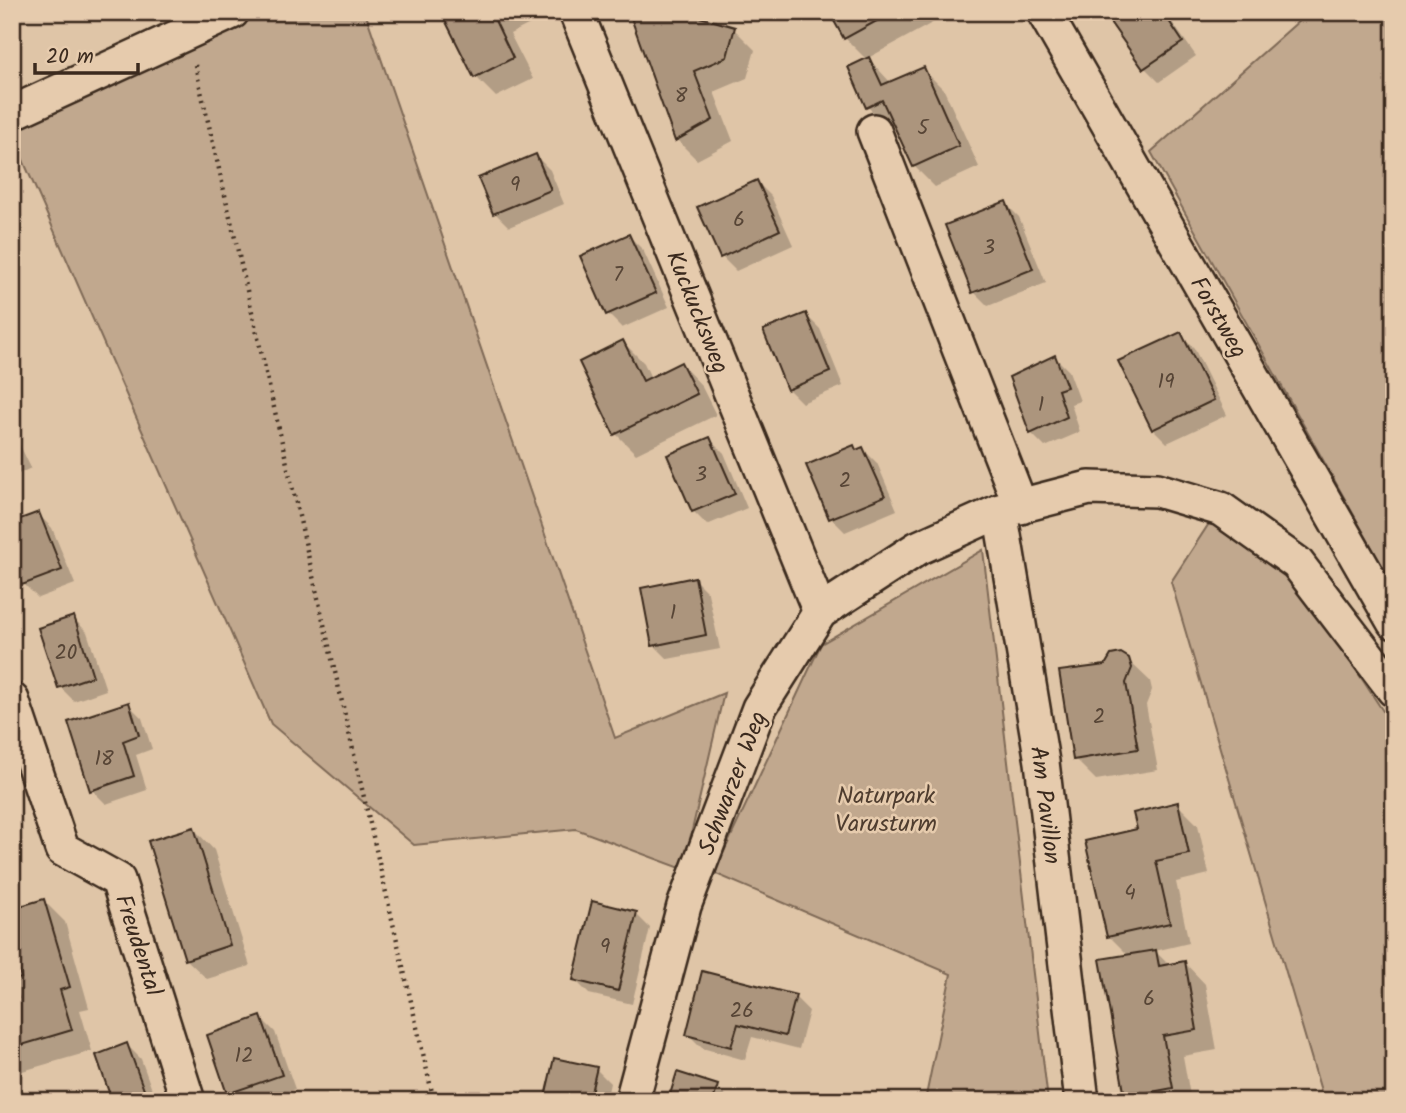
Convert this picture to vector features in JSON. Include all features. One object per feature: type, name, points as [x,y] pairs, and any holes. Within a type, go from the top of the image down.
[{"type":"street","points":[[12,113],[232,12]]},
{"type":"street","name":"Kuckucksweg","points":[[576,12],[820,612]]},
{"type":"street","name":"Forstweg","points":[[1044,12],[1394,622]]},
{"type":"street","name":"Am Pavillon","points":[[874,131],[1011,509],[1082,1101]]},
{"type":"street","name":"Schwarzer Weg","points":[[632,1101],[684,906],[759,708],[820,612],[918,548],[1011,509],[1089,488],[1157,490],[1221,509],[1297,563],[1394,690]]},
{"type":"street","name":"Freudental","points":[[12,699],[62,849],[118,880],[188,1101]]},
{"type":"path","points":[[188,33],[433,1101]]},
{"type":"green space","points":[[260,12],[365,12],[615,738],[724,693],[683,869],[576,829],[414,845],[271,724],[12,135],[12,128]]},
{"type":"green space","points":[[1309,12],[1394,12],[1394,587],[1151,152]]},
{"type":"green space","points":[[1212,519],[1292,572],[1394,728],[1394,1101],[1324,1101],[1171,582]]},
{"type":"green space","name":"Naturpark Varusturm","points":[[983,550],[1048,1101],[925,1101],[951,974],[714,873],[821,644]]},
{"type":"building","points":[[441,12],[491,12],[513,58],[474,78]]},
{"type":"building","points":[[629,12],[682,12],[735,27],[727,57],[694,71],[713,120],[675,141]]},
{"type":"building","points":[[829,12],[893,12],[844,39]]},
{"type":"building","points":[[1103,12],[1163,12],[1183,42],[1143,69]]},
{"type":"building","points":[[869,57],[882,85],[924,67],[959,146],[913,167],[882,100],[866,108],[848,67]]},
{"type":"building","points":[[536,154],[551,190],[493,214],[478,178]]},
{"type":"building","points":[[757,180],[780,230],[720,258],[697,207]]},
{"type":"building","points":[[1006,201],[1033,269],[972,293],[945,225]]},
{"type":"building","points":[[629,234],[656,293],[606,315],[580,256]]},
{"type":"building","points":[[806,313],[830,372],[787,390],[763,330]]},
{"type":"building","points":[[1181,332],[1214,400],[1152,430],[1118,361]]},
{"type":"building","points":[[623,340],[643,381],[681,362],[697,394],[614,435],[579,362]]},
{"type":"building","points":[[1055,355],[1067,387],[1058,390],[1067,417],[1030,434],[1009,377]]},
{"type":"building","points":[[710,437],[735,494],[692,512],[667,455]]},
{"type":"building","points":[[854,445],[856,450],[863,447],[885,496],[829,519],[806,465]]},
{"type":"building","points":[[39,512],[62,570],[22,585],[12,560],[12,522]]},
{"type":"building","points":[[695,577],[706,635],[652,646],[641,588]]},
{"type":"building","points":[[74,616],[93,676],[58,688],[38,628]]},
{"type":"building","points":[[1121,653],[1129,658],[1132,668],[1126,683],[1138,749],[1073,760],[1059,671],[1105,665],[1111,655]]},
{"type":"building","points":[[129,702],[139,735],[123,741],[134,776],[90,791],[68,722]]},
{"type":"building","points":[[1178,802],[1189,854],[1156,861],[1170,923],[1107,937],[1085,841],[1137,829],[1133,813]]},
{"type":"building","points":[[194,827],[230,945],[185,960],[148,841]]},
{"type":"building","points":[[12,893],[17,907],[44,899],[70,987],[60,990],[72,1030],[12,1048],[12,1000],[18,998],[13,980],[21,978],[12,947]]},
{"type":"building","points":[[592,901],[637,912],[618,991],[573,980]]},
{"type":"building","points":[[1156,950],[1159,966],[1185,961],[1197,1030],[1163,1036],[1173,1088],[1125,1097],[1100,959]]},
{"type":"building","points":[[702,971],[796,995],[785,1036],[738,1024],[731,1047],[686,1035]]},
{"type":"building","points":[[261,1016],[282,1075],[227,1094],[207,1035]]},
{"type":"building","points":[[127,1043],[148,1101],[112,1101],[96,1055]]},
{"type":"building","points":[[554,1058],[597,1067],[589,1101],[544,1101]]},
{"type":"building","points":[[677,1072],[718,1085],[713,1101],[668,1101]]}]
